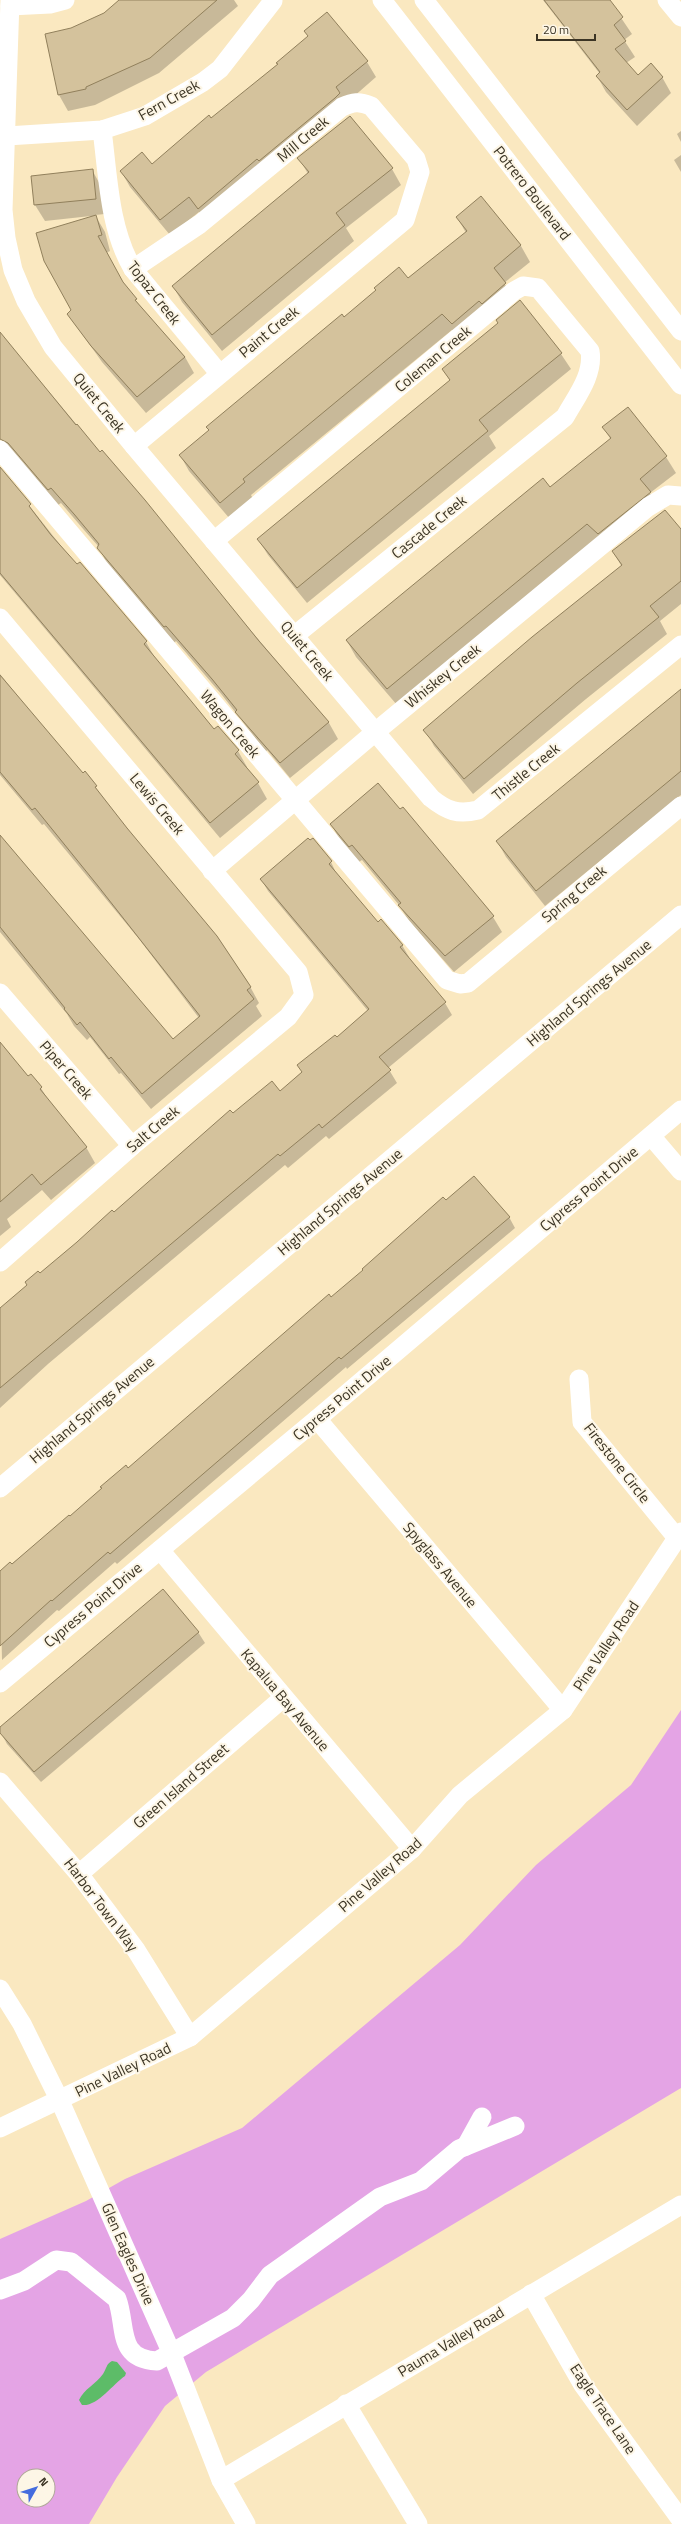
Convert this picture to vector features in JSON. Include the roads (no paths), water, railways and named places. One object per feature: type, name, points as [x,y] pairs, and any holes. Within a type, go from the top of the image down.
[{"type":"street","points":[[10,3],[50,4],[65,0]]},
{"type":"street","name":"Potrero Boulevard","points":[[382,0],[681,385]]},
{"type":"street","points":[[424,0],[681,331]]},
{"type":"street","points":[[667,0],[681,17]]},
{"type":"street","name":"Fern Creek","points":[[7,136],[102,130],[144,116],[203,82],[220,69],[273,1]]},
{"type":"street","name":"Quiet Creek","points":[[10,3],[7,136],[3,176],[3,210],[6,238],[18,282],[26,301],[53,346],[134,446],[374,733]]},
{"type":"street","name":"Mill Creek","points":[[133,269],[200,224],[342,107],[353,102],[361,102],[371,106],[416,159],[420,172],[405,220]]},
{"type":"street","name":"Topaz Creek","points":[[102,130],[114,216],[124,255],[133,269],[219,373]]},
{"type":"street","name":"Paint Creek","points":[[134,446],[219,373],[405,220]]},
{"type":"street","name":"Coleman Creek","points":[[214,541],[523,286],[538,288],[590,351],[591,363],[588,372],[565,417]]},
{"type":"street","name":"Cascade Creek","points":[[294,636],[565,417]]},
{"type":"street","name":"Wagon Creek","points":[[0,450],[439,973],[447,980],[460,984],[468,983]]},
{"type":"street","name":"Whiskey Creek","points":[[212,870],[374,733],[648,507],[668,495],[681,496]]},
{"type":"street","name":"Lewis Creek","points":[[0,618],[298,972],[304,995]]},
{"type":"street","name":"Thistle Creek","points":[[374,733],[431,798],[442,807],[456,813],[478,810],[681,645]]},
{"type":"street","name":"Spring Creek","points":[[468,983],[681,806]]},
{"type":"street","name":"Highland Springs Avenue","points":[[0,1488],[681,915]]},
{"type":"street","name":"Piper Creek","points":[[0,993],[132,1146]]},
{"type":"street","name":"Salt Creek","points":[[0,1262],[132,1146],[288,1016],[304,995]]},
{"type":"street","name":"Cypress Point Drive","points":[[0,1682],[317,1419],[681,1110]]},
{"type":"street","points":[[652,1136],[681,1171]]},
{"type":"street","name":"Firestone Circle","points":[[579,1379],[582,1422],[679,1535]]},
{"type":"street","name":"Spyglass Avenue","points":[[317,1419],[563,1710]]},
{"type":"street","name":"Pine Valley Road","points":[[0,2128],[60,2101],[190,2037],[412,1849],[460,1795],[563,1710],[679,1535]]},
{"type":"street","name":"Kapalua Bay Avenue","points":[[160,1550],[283,1698],[412,1849]]},
{"type":"street","name":"Green Island Street","points":[[79,1874],[283,1698]]},
{"type":"street","name":"Harbor Town Way","points":[[0,1782],[79,1874],[136,1950],[190,2037]]},
{"type":"street","name":"Glen Eagles Drive","points":[[0,1989],[22,2024],[60,2101],[172,2354],[221,2480],[246,2524]]},
{"type":"street","points":[[466,2146],[482,2117]]},
{"type":"street","points":[[0,2290],[24,2281],[56,2260],[72,2262],[117,2299],[122,2335],[133,2353],[144,2359],[157,2361],[172,2354],[239,2314],[270,2275],[292,2258],[364,2210],[380,2197],[421,2181],[452,2154],[466,2146],[515,2126]]},
{"type":"street","name":"Pauma Valley Road","points":[[221,2480],[681,2204]]},
{"type":"street","name":"Eagle Trace Lane","points":[[531,2294],[583,2385],[681,2520]]},
{"type":"street","points":[[346,2404],[418,2524]]}]
